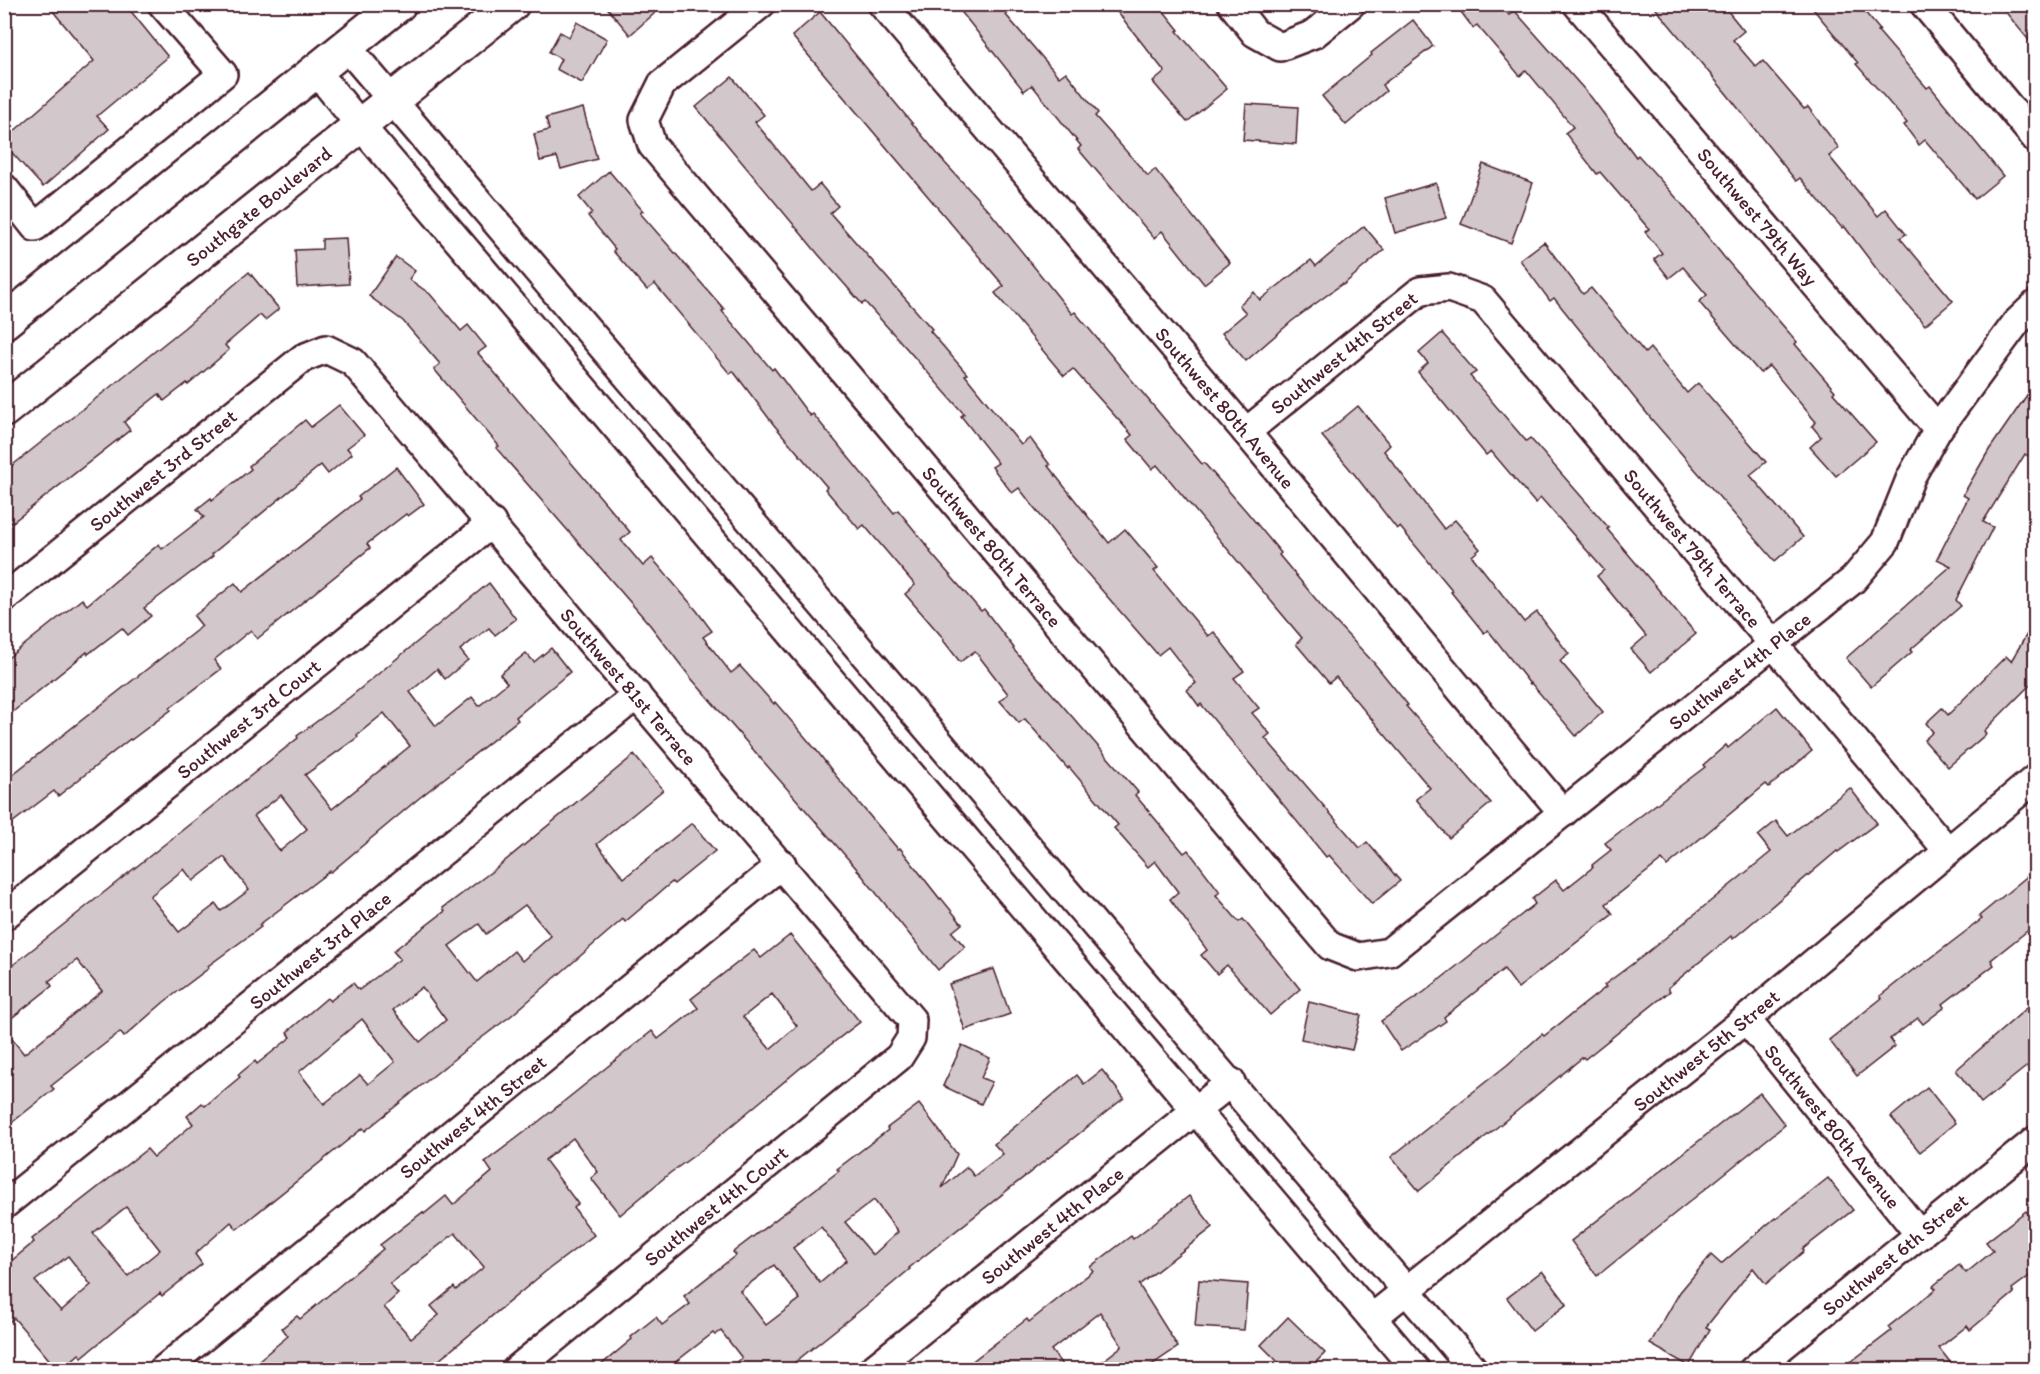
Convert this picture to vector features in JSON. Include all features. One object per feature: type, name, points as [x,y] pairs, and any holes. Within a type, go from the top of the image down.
[{"type":"main road","points":[[4,322],[399,4]]},
{"type":"main road","name":"Southgate Boulevard","points":[[4,410],[512,4]]},
{"type":"street","points":[[4,188],[35,227],[223,74],[162,4]]},
{"type":"street","name":"Southwest 80th Terrace","points":[[761,4],[662,84],[644,120],[652,145],[1330,946],[1358,957]]},
{"type":"street","name":"Southwest 80th Avenue","points":[[882,4],[1246,432],[1563,813]]},
{"type":"street","points":[[1232,4],[1255,33],[1280,47],[1314,34],[1352,4]]},
{"type":"street","name":"Southwest 79th Way","points":[[1577,4],[1938,429]]},
{"type":"street","points":[[1924,4],[2036,139]]},
{"type":"street","points":[[346,46],[1231,1082],[1474,1370]]},
{"type":"street","points":[[316,71],[1416,1370]]},
{"type":"street","name":"Southwest 4th Street","points":[[1246,432],[1420,291],[1449,288]]},
{"type":"street","name":"Southwest 79th Terrace","points":[[1449,288],[1483,300],[1948,851]]},
{"type":"street","name":"Southwest 4th Place","points":[[1358,957],[1389,952],[1853,580],[1885,542],[1911,477],[1938,429],[2016,322],[2036,304]]},
{"type":"street","name":"Southwest 81st Terrace","points":[[326,349],[353,362],[782,864],[912,1020],[911,1038]]},
{"type":"street","name":"Southwest 3rd Street","points":[[4,598],[303,358],[326,349]]},
{"type":"street","name":"Southwest 3rd Court","points":[[4,916],[492,523]]},
{"type":"street","name":"Southwest 3rd Place","points":[[4,1205],[637,695]]},
{"type":"street","name":"Southwest 5th Street","points":[[1372,1318],[1746,1018],[2036,778]]},
{"type":"street","name":"Southwest 4th Street","points":[[163,1370],[782,864]]},
{"type":"street","name":"Southwest 80th Avenue","points":[[1746,1018],[1920,1235]]},
{"type":"street","name":"Southwest 4th Court","points":[[516,1370],[899,1057],[911,1038]]},
{"type":"street","name":"Southwest 4th Place","points":[[872,1370],[1231,1082]]},
{"type":"street","name":"Southwest 6th Street","points":[[1753,1370],[2036,1140]]},
{"type":"building","points":[[47,4],[125,4],[168,57],[97,116],[109,129],[43,187],[4,144],[4,140],[94,61]]},
{"type":"building","points":[[604,4],[665,4],[630,35]]},
{"type":"building","points":[[955,4],[1019,4],[1006,15],[1059,77],[1066,72],[1098,113],[1095,116],[1148,176],[1155,169],[1230,263],[1204,284],[1162,231],[1154,238],[1078,149],[1081,146],[1032,85],[1024,91]]},
{"type":"building","points":[[1111,4],[1158,4],[1179,30],[1177,31],[1227,89],[1187,122],[1153,82],[1165,72]]},
{"type":"building","points":[[1455,4],[1504,4],[1502,6],[1509,15],[1514,10],[1591,97],[1636,157],[1638,155],[1681,203],[1797,342],[1795,344],[1835,391],[1833,393],[1876,442],[1836,476],[1810,447],[1821,437],[1812,426],[1816,422],[1769,366],[1760,373],[1699,302],[1707,295],[1683,267],[1669,278],[1654,259],[1662,253],[1645,232],[1649,229],[1600,172],[1597,174],[1565,133],[1573,127],[1526,70],[1520,76],[1477,25],[1473,28]]},
{"type":"building","points":[[1652,4],[1722,4],[1744,31],[1733,40],[1756,67],[1763,61],[1804,109],[1808,107],[1839,148],[1829,156],[1878,216],[1886,209],[1906,234],[1900,238],[1953,301],[1925,325],[1882,276],[1844,226],[1842,228],[1800,178],[1796,181]]},
{"type":"building","points":[[1809,4],[1858,4],[1927,88],[1930,86],[2003,176],[1975,199],[1925,140],[1919,145],[1904,125],[1907,123],[1856,64],[1858,63]]},
{"type":"building","points":[[1999,4],[2036,4],[2036,49]]},
{"type":"building","points":[[820,12],[945,163],[990,212],[1072,314],[1075,312],[1202,464],[1204,463],[1247,512],[1329,615],[1374,663],[1408,705],[1406,706],[1491,803],[1449,838],[1416,799],[1430,788],[1336,677],[1329,683],[1296,644],[1302,638],[1157,465],[1152,469],[1127,439],[1132,435],[1073,369],[1064,376],[995,293],[1004,286],[792,36]]},
{"type":"building","points":[[1413,20],[1433,46],[1382,85],[1386,91],[1346,125],[1322,96]]},
{"type":"building","points":[[577,22],[607,39],[582,83],[556,69],[561,59],[549,52],[560,32],[569,37]]},
{"type":"building","points":[[732,77],[764,115],[755,122],[811,191],[820,184],[838,206],[830,213],[932,329],[930,331],[967,374],[965,375],[1021,445],[1030,438],[1050,465],[1048,466],[1109,543],[1125,529],[1158,568],[1154,571],[1208,636],[1214,632],[1244,671],[1234,678],[1259,708],[1252,713],[1270,734],[1265,738],[1360,848],[1367,842],[1400,881],[1372,904],[1329,855],[1326,857],[1201,704],[1199,706],[1187,690],[1196,683],[1168,647],[1158,655],[1072,556],[1019,488],[1012,493],[992,467],[998,463],[961,416],[964,414],[865,302],[862,304],[818,254],[696,107]]},
{"type":"building","points":[[1246,104],[1298,107],[1296,144],[1243,140]]},
{"type":"building","points":[[583,108],[597,159],[561,169],[557,157],[540,161],[534,134],[549,130],[546,118]]},
{"type":"building","points":[[1483,164],[1533,183],[1511,243],[1461,224]]},
{"type":"building","points":[[609,171],[643,211],[640,213],[724,309],[722,311],[772,370],[774,368],[810,416],[813,414],[894,513],[898,510],[930,552],[981,611],[984,609],[1013,649],[1138,792],[1135,795],[1184,853],[1188,850],[1220,892],[1216,895],[1239,922],[1243,919],[1300,989],[1270,1015],[1227,965],[1217,974],[1201,955],[1207,950],[1170,899],[1178,892],[1155,861],[1148,867],[1114,828],[1118,825],[1069,767],[1068,769],[1025,719],[1019,723],[1000,701],[1008,694],[975,651],[960,662],[944,639],[905,594],[915,585],[864,525],[859,529],[733,371],[730,374],[655,284],[647,290],[613,251],[615,249],[588,216],[592,213],[579,197]]},
{"type":"building","points":[[1436,183],[1446,218],[1395,233],[1385,198]]},
{"type":"building","points":[[1364,226],[1384,250],[1343,285],[1292,321],[1246,361],[1222,333],[1246,313],[1239,305],[1254,292],[1260,300],[1311,260],[1316,266]]},
{"type":"building","points":[[346,238],[349,284],[297,287],[295,250],[322,249],[322,239]]},
{"type":"building","points":[[1544,242],[1583,294],[1591,288],[1645,353],[1650,348],[1687,393],[1698,383],[1766,462],[1750,475],[1803,537],[1775,561],[1653,421],[1554,298],[1550,301],[1520,260]]},
{"type":"building","points":[[396,257],[415,271],[409,279],[430,294],[461,331],[468,325],[486,347],[478,353],[630,532],[621,540],[643,566],[652,558],[697,611],[712,631],[703,637],[731,673],[740,666],[774,704],[775,702],[962,924],[952,932],[965,947],[938,970],[856,868],[496,448],[499,446],[434,369],[440,364],[403,321],[369,296]]},
{"type":"building","points":[[249,272],[279,309],[265,320],[260,315],[225,345],[229,350],[188,385],[187,383],[164,401],[159,394],[124,422],[130,430],[4,529],[4,472],[184,328]]},
{"type":"building","points":[[1442,333],[1476,372],[1470,376],[1526,441],[1530,438],[1609,528],[1607,529],[1696,634],[1651,672],[1631,649],[1646,636],[1597,576],[1604,570],[1541,498],[1535,503],[1491,451],[1486,455],[1418,372],[1428,363],[1419,353]]},
{"type":"building","points":[[2036,382],[2036,445],[2028,456],[2025,454],[1983,522],[1993,527],[1956,600],[1961,606],[1871,687],[1846,658],[1951,566],[1937,559],[1968,498],[1963,495],[1989,450]]},
{"type":"building","points":[[339,405],[364,435],[347,448],[352,454],[328,474],[321,465],[212,554],[213,556],[144,608],[151,616],[128,635],[122,628],[88,654],[87,652],[4,719],[4,661],[82,599],[87,605],[159,544],[162,549],[204,517],[197,509],[251,469],[249,466],[305,420],[311,427]]},
{"type":"building","points":[[1358,406],[1390,445],[1384,451],[1444,529],[1455,520],[1480,549],[1472,556],[1524,622],[1537,612],[1569,654],[1560,661],[1603,712],[1576,736],[1530,684],[1488,630],[1484,633],[1451,592],[1453,591],[1400,527],[1397,529],[1322,436]]},
{"type":"building","points":[[396,467],[424,504],[408,516],[406,514],[367,544],[370,548],[257,639],[251,630],[214,660],[221,669],[170,708],[171,710],[58,796],[54,791],[4,829],[4,781],[202,626],[194,616],[235,583],[242,592],[360,499],[358,497]]},
{"type":"building","points":[[489,583],[516,619],[495,635],[489,628],[460,650],[468,660],[445,679],[437,669],[410,692],[436,726],[472,697],[479,706],[507,683],[500,674],[526,653],[534,662],[551,648],[570,672],[516,717],[518,720],[331,872],[259,925],[261,927],[208,966],[209,968],[164,1002],[124,1037],[120,1032],[51,1086],[54,1089],[4,1129],[4,1029],[24,1054],[102,991],[77,960],[49,981],[52,986],[4,1024],[4,972],[298,738],[297,736],[350,697]],"holes":[[[384,713],[410,746],[332,809],[305,775],[358,737],[357,735]],[[281,795],[307,829],[280,851],[254,816]],[[224,857],[249,890],[221,911],[216,904],[179,932],[150,896],[184,869],[193,881]]]},
{"type":"building","points":[[2036,619],[2036,679],[1984,731],[1986,734],[1948,767],[1924,740],[1933,732],[1926,723],[1942,708],[1948,715],[2006,656],[2011,661]]},
{"type":"building","points":[[1777,707],[1812,751],[1769,787],[1766,784],[1667,866],[1662,860],[1606,904],[1613,914],[1518,988],[1504,969],[1444,1017],[1446,1021],[1401,1051],[1381,1021],[1424,992],[1535,904],[1532,899],[1556,880],[1564,890],[1611,850],[1605,843],[1705,767],[1703,765],[1726,745],[1728,748]]},
{"type":"building","points":[[634,755],[663,790],[597,844],[624,878],[692,823],[715,851],[674,884],[672,882],[625,922],[623,919],[512,1015],[365,1131],[363,1128],[237,1229],[231,1222],[195,1254],[202,1264],[162,1296],[160,1293],[82,1357],[79,1354],[61,1370],[58,1370],[14,1318],[4,1326],[4,1267],[34,1242],[32,1239],[147,1149],[154,1157],[193,1124],[187,1116],[202,1103],[205,1106],[240,1077],[238,1075],[255,1061],[257,1064],[291,1037],[287,1032],[327,998],[330,1001],[353,983],[359,990],[400,959],[393,951],[445,911],[443,908],[495,869]],"holes":[[[525,905],[551,936],[522,961],[514,951],[477,982],[449,946],[479,924],[486,934]],[[422,987],[446,1020],[420,1042],[393,1010]],[[362,1019],[395,1062],[368,1084],[360,1075],[324,1104],[299,1072]],[[126,1207],[160,1250],[128,1276],[93,1233]],[[68,1256],[91,1285],[61,1311],[35,1281]]]},
{"type":"building","points":[[1850,788],[1877,823],[1837,851],[1733,939],[1731,936],[1668,988],[1670,991],[1585,1059],[1583,1057],[1419,1191],[1391,1157],[1507,1065],[1542,1034],[1544,1036],[1606,987],[1604,985],[1771,852],[1758,836],[1776,821],[1788,836]]},
{"type":"building","points":[[2036,869],[2036,924],[1991,960],[1994,965],[1943,1004],[1945,1007],[1923,1024],[1918,1018],[1890,1039],[1895,1046],[1857,1076],[1829,1040],[1914,969],[1982,919],[1979,916]]},
{"type":"building","points":[[790,935],[860,1022],[620,1215],[591,1178],[598,1172],[573,1138],[545,1160],[578,1204],[574,1208],[594,1235],[545,1272],[427,1370],[247,1370],[288,1336],[282,1328],[297,1316],[300,1319],[383,1249],[380,1245],[446,1196],[453,1205],[492,1172],[485,1162],[652,1031],[658,1039],[698,1008],[691,999],[754,950],[761,958]],"holes":[[[772,994],[797,1026],[770,1049],[743,1017]],[[455,1233],[484,1267],[456,1290],[454,1287],[431,1306],[439,1315],[411,1338],[384,1307],[398,1294],[390,1284]]]},
{"type":"building","points":[[994,969],[1010,1014],[965,1030],[949,984]]},
{"type":"building","points":[[1309,1002],[1361,1015],[1352,1050],[1301,1039]]},
{"type":"building","points":[[2028,1007],[2036,1016],[2036,1059],[1981,1103],[1956,1070]]},
{"type":"building","points":[[962,1045],[990,1058],[981,1078],[992,1082],[981,1104],[943,1086]]},
{"type":"building","points":[[1102,1070],[1124,1098],[909,1268],[785,1370],[728,1370],[742,1358],[721,1331],[715,1335],[713,1333],[665,1370],[595,1370],[656,1317],[662,1325],[690,1304],[684,1296],[736,1255],[733,1252],[839,1171],[837,1169],[919,1104],[957,1154],[942,1188],[967,1167],[974,1176],[1003,1154],[994,1144],[1077,1075],[1084,1084]],"holes":[[[874,1200],[898,1232],[873,1255],[845,1222]],[[821,1227],[847,1260],[820,1283],[793,1248]],[[774,1265],[800,1299],[766,1325],[740,1291]]]},
{"type":"building","points":[[1927,1087],[1955,1123],[1920,1152],[1891,1117]]},
{"type":"building","points":[[1760,1093],[1785,1125],[1597,1276],[1571,1241]]},
{"type":"building","points":[[1828,1178],[1853,1210],[1803,1249],[1804,1251],[1766,1284],[1753,1268],[1706,1327],[1710,1329],[1689,1366],[1650,1344],[1680,1292],[1711,1255],[1721,1264],[1775,1218]]},
{"type":"building","points":[[1189,1196],[1213,1227],[1139,1285],[1178,1347],[1144,1370],[1091,1370],[1122,1346],[1100,1312],[1051,1350],[1066,1370],[961,1370],[1027,1319],[1029,1322],[1093,1271],[1090,1267],[1131,1236],[1133,1239]]},
{"type":"building","points":[[2026,1211],[2036,1223],[2036,1271],[2012,1289],[2014,1293],[1970,1330],[1967,1326],[1939,1348],[1950,1362],[1940,1370],[1840,1370],[1891,1331],[1888,1327],[1936,1289],[1933,1286],[1959,1265],[1966,1273],[1993,1251],[1986,1242]]},
{"type":"building","points":[[1542,1271],[1567,1304],[1532,1331],[1507,1298]]},
{"type":"building","points":[[1199,1280],[1248,1284],[1244,1330],[1195,1327]]},
{"type":"building","points":[[1288,1317],[1325,1353],[1308,1370],[1286,1370],[1261,1345]]}]
